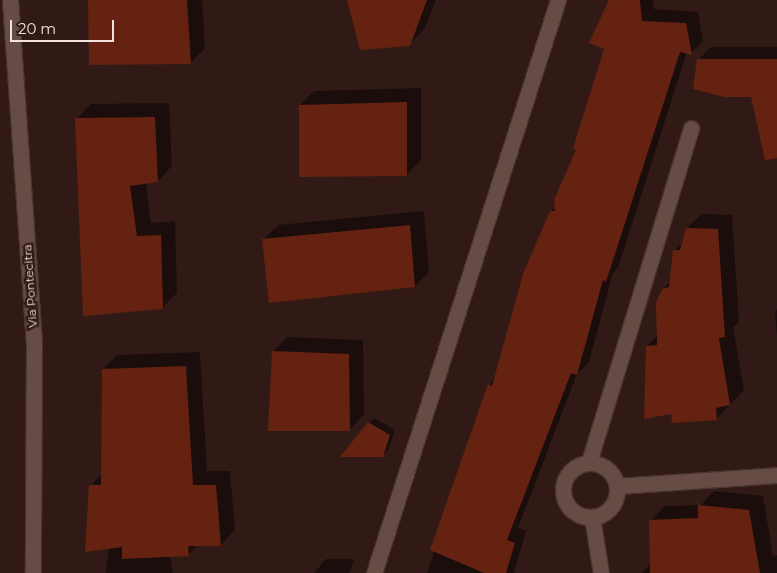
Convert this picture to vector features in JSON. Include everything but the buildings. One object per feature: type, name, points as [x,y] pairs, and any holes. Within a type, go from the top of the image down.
[{"type":"street","name":"Via Pontecitra","points":[[10,0],[34,344],[33,573]]},
{"type":"street","points":[[374,573],[558,0]]},
{"type":"street","points":[[589,462],[691,128]]},
{"type":"street","points":[[589,462],[610,472],[617,486],[616,495],[608,510],[592,517],[575,513],[564,500],[562,491],[566,475],[580,464],[589,462]]},
{"type":"street","points":[[617,486],[777,476]]},
{"type":"street","points":[[592,517],[601,573]]}]
